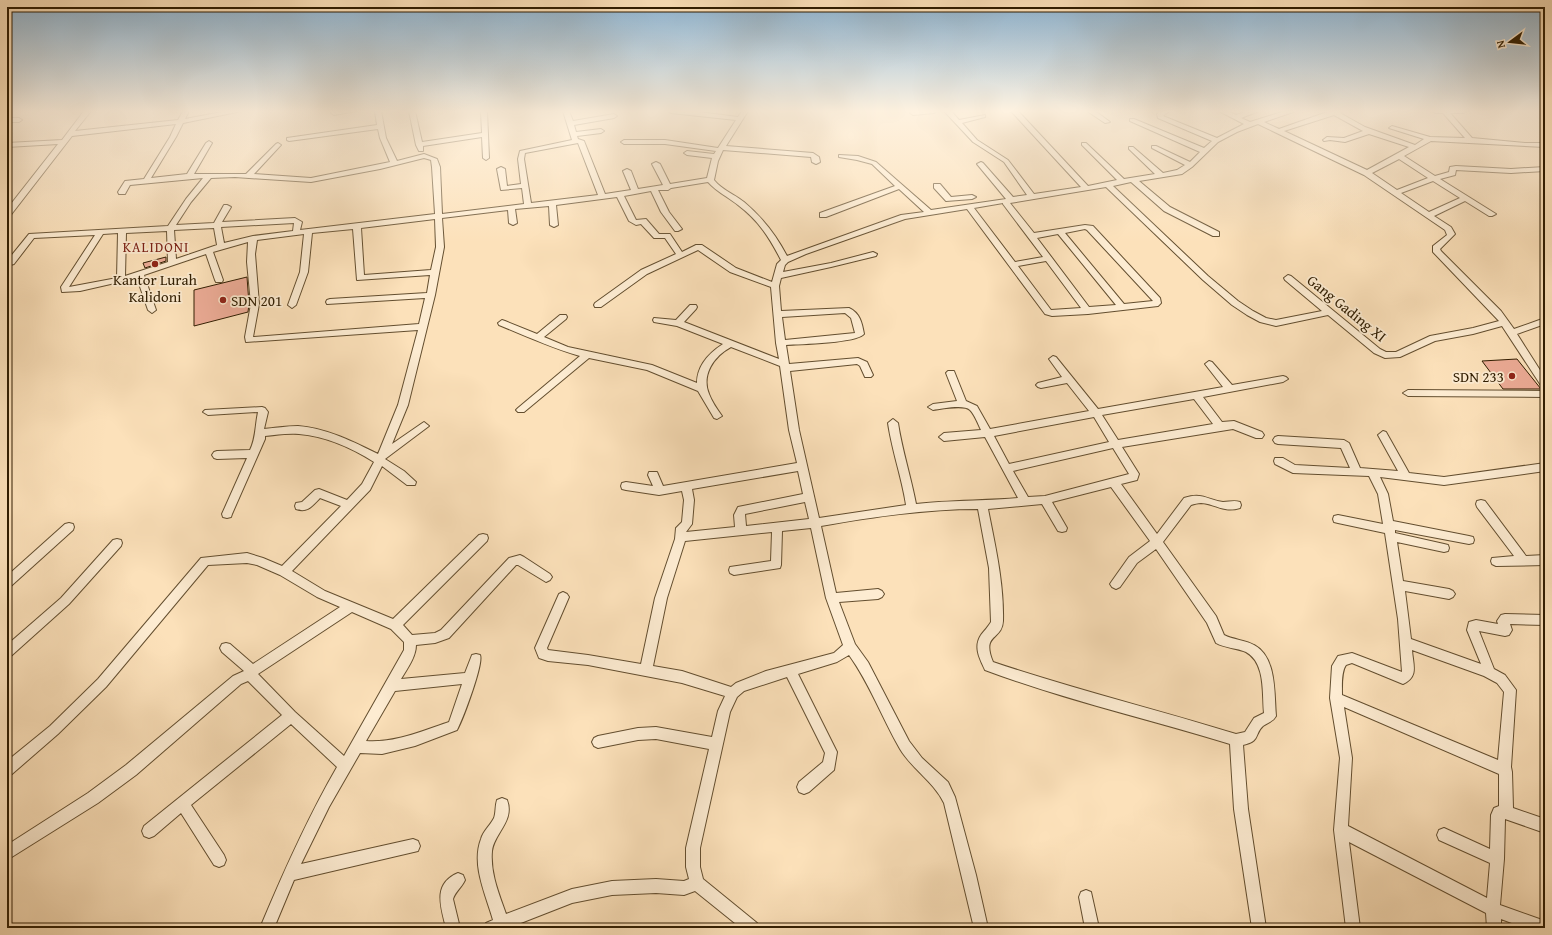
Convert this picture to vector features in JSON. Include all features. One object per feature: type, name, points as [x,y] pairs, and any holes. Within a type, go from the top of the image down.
[{"type":"street","points":[[7,214],[54,155]]},
{"type":"street","points":[[150,180],[147,179],[163,155]]},
{"type":"street","points":[[189,176],[201,155]]},
{"type":"street","points":[[249,175],[269,155]]},
{"type":"street","points":[[390,155],[394,163]]},
{"type":"street","points":[[522,155],[528,205]]},
{"type":"street","points":[[587,155],[602,197]]},
{"type":"street","points":[[717,155],[711,168],[710,180],[717,188],[740,203],[760,220],[774,240],[785,260]]},
{"type":"street","points":[[804,155],[813,155],[816,157],[816,162]]},
{"type":"street","points":[[996,155],[1006,161],[1032,197]]},
{"type":"street","points":[[1055,155],[1086,188]]},
{"type":"street","points":[[1095,155],[1123,182]]},
{"type":"street","points":[[1138,155],[1162,176]]},
{"type":"street","points":[[1169,155],[1190,165]]},
{"type":"street","points":[[981,928],[970,875],[950,802],[943,787],[917,762],[905,745],[864,666],[850,647],[832,598],[794,430],[783,366],[775,286],[777,276],[781,264],[785,260],[803,252],[904,218],[1162,176],[1179,172],[1200,158],[1202,155]]},
{"type":"street","points":[[1329,155],[1367,173],[1448,229],[1451,234],[1436,248],[1438,254],[1482,296],[1505,322],[1545,386]]},
{"type":"street","points":[[1367,173],[1398,155],[1492,214]]},
{"type":"street","points":[[122,192],[128,183],[189,176],[249,175],[311,180],[365,170],[424,156],[434,159],[436,162],[440,247],[423,327],[403,405],[381,457],[366,487],[284,572]]},
{"type":"street","points":[[841,156],[858,158],[874,164],[930,213]]},
{"type":"street","points":[[656,164],[668,188]]},
{"type":"street","points":[[981,164],[1088,311]]},
{"type":"street","points":[[1396,193],[1433,177],[1452,173],[1453,169],[1456,168],[1511,171],[1545,169]]},
{"type":"street","points":[[501,169],[504,188],[525,186]]},
{"type":"street","points":[[627,172],[635,192]]},
{"type":"street","points":[[172,264],[171,228],[191,196],[210,176]]},
{"type":"street","points":[[101,232],[65,287],[65,290],[140,275],[208,252],[221,246],[252,238],[602,197],[668,188],[710,180]]},
{"type":"street","points":[[1134,180],[1166,209],[1216,234]]},
{"type":"street","points":[[1108,185],[1214,287],[1254,316],[1276,323],[1329,312]]},
{"type":"street","points":[[937,186],[949,199],[972,197]]},
{"type":"street","points":[[823,215],[899,187]]},
{"type":"street","points":[[964,189],[980,206]]},
{"type":"street","points":[[654,190],[665,212],[678,229]]},
{"type":"street","points":[[620,194],[634,221],[636,223],[644,221],[655,234],[667,236],[681,255]]},
{"type":"street","points":[[1429,215],[1465,198]]},
{"type":"street","points":[[552,202],[554,225]]},
{"type":"street","points":[[221,246],[217,225],[227,207]]},
{"type":"street","points":[[511,207],[513,224]]},
{"type":"street","points":[[969,207],[1048,312],[1088,311],[1155,304],[1157,300],[1090,228],[1085,226],[1032,236]]},
{"type":"street","points":[[8,264],[32,236],[297,220],[296,233]]},
{"type":"street","points":[[357,226],[360,278],[435,272]]},
{"type":"street","points":[[121,280],[122,231]]},
{"type":"street","points":[[1060,231],[1123,308]]},
{"type":"street","points":[[292,305],[304,272],[308,232]]},
{"type":"street","points":[[252,238],[251,272],[255,292],[255,304],[249,340],[423,327]]},
{"type":"street","points":[[598,305],[644,272],[697,247],[701,247],[733,270],[775,286]]},
{"type":"street","points":[[208,252],[219,280]]},
{"type":"street","points":[[777,276],[831,265],[873,254]]},
{"type":"street","points":[[1013,265],[1049,258]]},
{"type":"street","points":[[140,275],[152,310]]},
{"type":"street","name":"Gang Gading XI","points":[[1288,278],[1377,351],[1388,356],[1397,356],[1433,338],[1473,331],[1505,322]]},
{"type":"street","points":[[330,302],[430,295]]},
{"type":"street","points":[[678,323],[693,307]]},
{"type":"street","points":[[777,314],[846,310],[853,314],[858,324],[860,334],[852,337],[780,343]]},
{"type":"street","points":[[537,338],[562,317]]},
{"type":"street","points":[[657,320],[678,323],[731,343],[783,366],[858,361],[864,364],[868,375]]},
{"type":"street","points":[[1512,333],[1545,321]]},
{"type":"street","points":[[502,323],[566,349],[587,355],[649,367],[702,389]]},
{"type":"street","points":[[717,416],[702,389],[702,377],[705,367],[720,348],[731,343]]},
{"type":"street","points":[[521,410],[587,355]]},
{"type":"street","points":[[680,539],[687,536],[816,523],[912,508],[1045,500],[1114,483],[1134,476],[1096,413],[1053,359]]},
{"type":"street","points":[[1209,364],[1230,389]]},
{"type":"street","points":[[951,373],[963,405]]},
{"type":"street","points":[[944,437],[988,433],[1282,379]]},
{"type":"street","points":[[1041,385],[1069,380]]},
{"type":"street","points":[[1408,393],[1545,394]]},
{"type":"street","points":[[1196,394],[1220,426]]},
{"type":"street","points":[[933,407],[968,405],[974,408],[1025,502]]},
{"type":"street","points":[[208,412],[262,410],[260,439],[227,514]]},
{"type":"street","points":[[893,423],[907,480],[912,508]]},
{"type":"street","points":[[1007,468],[1116,444],[1220,426],[1234,425],[1259,435]]},
{"type":"street","points":[[381,457],[424,426]]},
{"type":"street","points":[[260,433],[298,430],[321,433],[381,457],[411,482]]},
{"type":"street","points":[[1383,435],[1406,476]]},
{"type":"street","points":[[1278,440],[1344,444],[1357,472]]},
{"type":"street","points":[[217,455],[253,454]]},
{"type":"street","points":[[1279,461],[1293,469],[1372,472],[1452,481],[1545,467]]},
{"type":"street","points":[[626,486],[658,491],[803,466]]},
{"type":"street","points":[[1353,928],[1341,830],[1346,758],[1336,698],[1338,666],[1345,658],[1352,658],[1403,678],[1408,675],[1404,619],[1383,494],[1372,472]]},
{"type":"street","points":[[653,475],[658,484],[658,491]]},
{"type":"street","points":[[982,504],[994,568],[997,623],[982,641],[982,646],[989,666],[1041,684],[1175,721],[1236,740],[1251,737],[1258,722],[1270,716],[1268,682],[1262,661],[1252,649],[1220,639],[1212,620],[1114,483]]},
{"type":"street","points":[[646,670],[661,598],[680,539],[681,528],[687,524],[689,500],[687,487]]},
{"type":"street","points":[[300,506],[304,507],[319,493],[349,505]]},
{"type":"street","points":[[741,531],[739,515],[742,510],[810,497]]},
{"type":"street","points":[[1116,584],[1133,560],[1157,542],[1188,501],[1201,499],[1223,506],[1236,505]]},
{"type":"street","points":[[1045,500],[1062,528]]},
{"type":"street","points":[[1481,504],[1524,560]]},
{"type":"street","points":[[1338,519],[1389,530],[1469,540]]},
{"type":"street","points":[[7,583],[69,526]]},
{"type":"street","points":[[734,570],[776,565],[777,527]]},
{"type":"street","points":[[1389,530],[1444,548]]},
{"type":"street","points":[[395,625],[483,538]]},
{"type":"street","points":[[7,652],[65,601],[117,543]]},
{"type":"street","points":[[7,769],[54,730],[102,683],[205,561],[247,558],[259,561],[284,572],[321,594],[395,625],[410,640],[410,650],[406,660],[324,802],[289,874],[267,928]]},
{"type":"street","points":[[410,640],[435,638],[445,634],[513,561],[520,560],[546,577]]},
{"type":"street","points":[[1496,561],[1545,560]]},
{"type":"street","points":[[1399,585],[1449,594]]},
{"type":"street","points":[[832,598],[878,594]]},
{"type":"street","points":[[563,597],[542,648],[543,654],[548,656],[588,660],[682,677],[733,693]]},
{"type":"street","points":[[7,853],[93,798],[126,774],[237,680],[350,607]]},
{"type":"street","points":[[1488,672],[1488,667],[1473,630],[1473,626],[1476,625],[1505,631],[1503,621],[1505,620],[1545,620]]},
{"type":"street","points":[[1405,642],[1488,672],[1501,679],[1510,690],[1504,769],[1506,772],[1506,812]]},
{"type":"street","points":[[752,928],[697,883],[693,867],[693,848],[724,711],[733,693],[740,687],[837,657],[850,647]]},
{"type":"street","points":[[226,648],[291,716],[344,765]]},
{"type":"street","points":[[355,746],[382,748],[414,740],[446,730],[453,726],[458,718],[476,659]]},
{"type":"street","points":[[790,671],[831,752],[829,765],[804,787]]},
{"type":"street","points":[[390,686],[471,678]]},
{"type":"street","points":[[1336,698],[1504,769]]},
{"type":"street","points":[[149,831],[291,716]]},
{"type":"street","points":[[598,742],[638,734],[656,733],[716,744]]},
{"type":"street","points":[[1236,740],[1241,809],[1259,928]]},
{"type":"street","points":[[183,804],[219,860]]},
{"type":"street","points":[[502,805],[501,818],[494,830],[488,836],[485,859],[496,926],[542,906],[572,896],[612,888],[656,886],[684,888],[697,883]]},
{"type":"street","points":[[1494,928],[1493,909],[1497,859],[1498,815],[1501,812],[1506,812],[1545,826]]},
{"type":"street","points":[[1341,830],[1493,909],[1544,928]]},
{"type":"street","points":[[1444,834],[1497,859]]},
{"type":"street","points":[[289,874],[414,846]]},
{"type":"street","points":[[453,928],[446,895],[458,880]]},
{"type":"street","points":[[1086,897],[1092,928]]},
{"type":"building","points":[[166,257],[166,261],[145,268],[143,263]]},
{"type":"building","name":"SDN 201","points":[[247,277],[249,304],[248,312],[194,326],[194,290]]},
{"type":"building","name":"SDN 233","points":[[1517,359],[1541,389],[1503,389],[1482,361]]},
{"type":"place","name":"Kantor Lurah Kalidoni","points":[[155,264]]},
{"type":"place","name":"SDN 201","points":[[223,300]]},
{"type":"place","name":"SDN 233","points":[[1512,376]]},
{"type":"district","name":"KALIDONI","points":[[156,247]]}]
